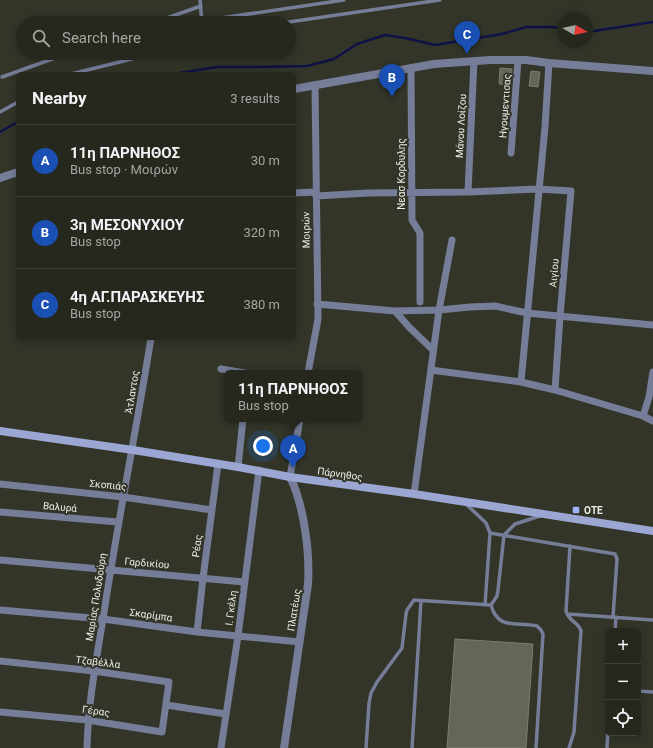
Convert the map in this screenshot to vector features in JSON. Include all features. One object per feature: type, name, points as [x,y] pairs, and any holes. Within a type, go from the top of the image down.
[{"type":"main road","name":"Πάρνηθος","points":[[0,431],[133,450],[259,470],[290,477],[414,494],[464,503],[653,531]]},
{"type":"street","points":[[296,89],[434,64],[474,61],[518,60],[653,71]]},
{"type":"street","name":"Ηγουμεντισας","points":[[511,153],[518,60]]},
{"type":"street","name":"Μάνου Λοίζου","points":[[468,192],[474,61]]},
{"type":"street","points":[[521,382],[545,127],[549,63]]},
{"type":"street","name":"Νεασ Κορδυλης","points":[[411,68],[412,220],[420,233],[420,302]]},
{"type":"street","name":"Μοιρών","points":[[309,370],[318,319],[315,85]]},
{"type":"street","points":[[0,178],[16,173]]},
{"type":"street","points":[[296,194],[538,190]]},
{"type":"street","name":"Αιγίου","points":[[538,190],[571,191],[555,390]]},
{"type":"street","points":[[414,494],[433,350],[452,240]]},
{"type":"street","points":[[318,304],[395,311],[495,306],[527,313],[653,325]]},
{"type":"street","points":[[395,311],[433,350]]},
{"type":"street","name":"Άτλαντος","points":[[133,450],[151,340]]},
{"type":"street","points":[[221,369],[227,370]]},
{"type":"street","points":[[431,370],[521,382],[555,390],[643,416],[653,421]]},
{"type":"street","points":[[643,416],[649,397],[653,372]]},
{"type":"street","points":[[238,467],[243,422]]},
{"type":"street","points":[[290,477],[299,422]]},
{"type":"street","name":"Μαρίας Πολυδούρη","points":[[87,748],[87,720],[94,671],[118,522],[133,450]]},
{"type":"street","name":"Ρέας","points":[[197,632],[218,464]]},
{"type":"street","name":"Ι. Γκέλη","points":[[221,748],[238,636],[259,470]]},
{"type":"street","name":"Πλατέως","points":[[284,748],[308,584],[308,565],[303,524],[298,498],[290,477]]},
{"type":"street","name":"Σκοπιάς","points":[[0,484],[123,497],[212,510]]},
{"type":"street","name":"Βαλυρά","points":[[0,512],[118,522]]},
{"type":"street","name":"Γαρδικίου","points":[[0,560],[244,582]]},
{"type":"street","name":"Σκαρίμπα","points":[[0,610],[103,619],[197,632],[300,642]]},
{"type":"street","name":"Τζαβέλλα","points":[[0,661],[94,671],[169,682],[166,705]]},
{"type":"street","points":[[166,705],[226,714]]},
{"type":"street","name":"Γέρας","points":[[0,712],[87,720],[162,732],[166,705]]},
{"type":"lane","points":[[200,0],[202,16]]},
{"type":"lane","points":[[235,16],[344,0]]},
{"type":"lane","points":[[296,21],[440,0]]},
{"type":"lane","points":[[173,16],[201,6]]},
{"type":"lane","points":[[2,77],[49,60]]},
{"type":"lane","points":[[79,72],[128,60]]},
{"type":"lane","points":[[0,112],[16,103]]},
{"type":"lane","points":[[464,503],[483,519],[489,528],[490,533],[485,605]]},
{"type":"lane","points":[[491,605],[497,596],[504,535],[515,524],[546,515]]},
{"type":"lane","points":[[490,533],[612,552],[617,556],[615,628]]},
{"type":"lane","points":[[569,748],[574,732],[581,631],[580,627],[571,621],[567,614],[566,608],[570,546]]},
{"type":"lane","points":[[366,748],[371,693],[377,682],[402,648],[407,610],[414,600],[491,605]]},
{"type":"lane","points":[[412,748],[421,601]]},
{"type":"lane","points":[[491,605],[495,616],[504,623],[537,626],[543,634],[536,748]]},
{"type":"lane","points":[[567,614],[653,620]]},
{"type":"lane","points":[[641,691],[653,692]]},
{"type":"lane","points":[[607,748],[608,736]]},
{"type":"building","points":[[500,68],[512,69],[511,85],[499,84]]},
{"type":"building","points":[[531,71],[540,72],[538,87],[529,86]]},
{"type":"building","points":[[455,639],[533,644],[526,748],[447,748]]},
{"type":"waterway","points":[[593,31],[653,22]]},
{"type":"waterway","points":[[186,72],[217,67],[307,66],[334,59],[357,44],[385,35],[435,45],[502,34],[526,27],[557,28]]},
{"type":"waterway","points":[[0,132],[16,123]]},
{"type":"place","name":"4η ΑΓ.ΠΑΡΑΣΚΕΥΗΣ","points":[[467,54]]},
{"type":"place","name":"3η ΜΕΣΟΝΥΧΙΟΥ","points":[[392,97]]},
{"type":"place","name":"11η ΠΑΡΝΗΘΟΣ","points":[[293,468]]},
{"type":"place","name":"ΟΤΕ","points":[[576,510]]}]
